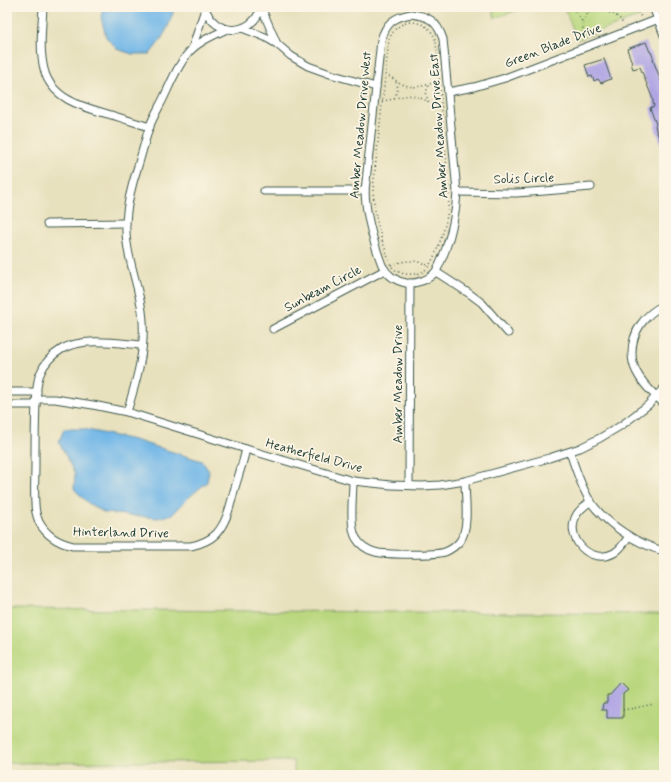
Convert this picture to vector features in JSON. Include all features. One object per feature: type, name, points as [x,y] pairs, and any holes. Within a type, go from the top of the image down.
[{"type":"street","points":[[43,7],[42,60],[46,75],[54,88],[69,100],[82,106],[150,127]]},
{"type":"street","points":[[205,8],[208,17],[218,26],[233,30],[242,28],[254,21],[258,16],[261,7]]},
{"type":"street","points":[[261,7],[277,44]]},
{"type":"street","points":[[653,7],[661,18],[664,35]]},
{"type":"street","points":[[192,50],[205,8]]},
{"type":"street","name":"Amber Meadow Drive West","points":[[385,270],[382,266],[370,226],[366,210],[365,191],[383,32],[390,22],[404,15],[411,14]]},
{"type":"street","name":"Amber Meadow Drive East","points":[[411,14],[424,16],[438,26],[445,48],[458,192],[454,223],[444,254],[436,272]]},
{"type":"street","name":"Green Blade Drive","points":[[448,92],[474,88],[505,78],[661,18]]},
{"type":"street","points":[[242,28],[265,37],[277,44],[291,56],[308,66],[376,87]]},
{"type":"street","points":[[127,412],[140,366],[143,332],[142,310],[128,245],[126,223],[129,195],[150,127],[170,83],[184,59],[192,50],[226,29]]},
{"type":"street","name":"Solis Circle","points":[[458,192],[516,193],[591,187]]},
{"type":"street","points":[[264,191],[365,191]]},
{"type":"street","points":[[47,224],[126,223]]},
{"type":"street","points":[[385,270],[392,277],[410,283],[424,280],[436,272],[466,290],[482,303],[508,334]]},
{"type":"street","name":"Sunbeam Circle","points":[[273,330],[385,270]]},
{"type":"street","name":"Amber Meadow Drive","points":[[409,485],[410,283]]},
{"type":"street","points":[[664,305],[652,312],[642,322],[632,342],[632,357],[635,370],[641,380],[664,404]]},
{"type":"street","name":"Hinterland Drive","points":[[142,345],[86,342],[78,343],[66,347],[56,353],[44,366],[38,383],[35,505],[36,514],[44,529],[60,542],[73,546],[185,546],[207,541],[215,535],[223,525],[228,514],[246,449]]},
{"type":"street","name":"Heatherfield Drive","points":[[7,392],[37,399],[74,402],[127,412],[353,481],[391,485],[440,485],[465,481],[570,452],[600,438],[622,425],[639,412],[664,388]]},
{"type":"street","name":"Heatherfield Drive","points":[[7,405],[37,399]]},
{"type":"street","points":[[570,452],[581,481],[591,501],[610,522],[629,536],[664,551]]},
{"type":"street","points":[[353,481],[352,523],[355,537],[360,543],[377,553],[437,554],[446,552],[455,546],[464,533],[466,524],[465,481]]},
{"type":"street","points":[[591,501],[578,513],[574,523],[574,535],[584,550],[588,553],[602,556],[615,553],[620,549],[629,536]]},
{"type":"path","points":[[572,7],[579,15],[585,38]]},
{"type":"path","points":[[582,7],[592,12],[598,7],[619,17],[623,24]]},
{"type":"path","points":[[632,7],[637,10],[641,17]]},
{"type":"path","points":[[582,24],[589,11]]},
{"type":"path","points":[[417,22],[428,27],[431,30],[436,42],[449,194],[447,215],[433,259],[425,270],[420,273],[410,275],[399,272],[391,265],[376,221],[373,189],[385,75],[389,39],[392,32],[404,23],[417,22]]},
{"type":"path","points":[[385,75],[390,76],[401,84],[412,87],[426,86],[439,81]]},
{"type":"path","points":[[394,98],[398,90],[396,80]]},
{"type":"path","points":[[428,102],[426,92],[430,84]]},
{"type":"path","points":[[382,101],[400,96],[414,96],[421,98],[432,105],[442,107]]},
{"type":"path","points":[[391,265],[406,260],[412,260],[429,266]]},
{"type":"path","points":[[623,710],[654,704]]},
{"type":"green space","points":[[492,7],[525,7],[495,18]]},
{"type":"green space","points":[[564,7],[643,7],[644,11],[642,15],[638,17],[577,40]]},
{"type":"green space","points":[[7,609],[664,614],[664,775],[294,775],[294,761],[7,763]]},
{"type":"water","points":[[103,7],[175,7],[168,27],[150,54],[132,54],[117,49],[106,37],[101,17]]},
{"type":"water","points":[[64,429],[83,429],[134,440],[202,461],[209,471],[207,482],[187,499],[173,514],[158,518],[105,513],[88,503],[74,489],[75,474],[59,442]]},
{"type":"building","points":[[608,7],[627,7],[624,14]]},
{"type":"building","points":[[646,42],[664,88],[662,88],[664,95],[663,148],[650,108],[654,106],[652,97],[640,67],[633,69],[627,49]]},
{"type":"building","points":[[604,59],[611,79],[601,83],[598,79],[594,81],[592,76],[589,77],[585,65]]},
{"type":"building","points":[[621,683],[628,690],[623,694],[623,718],[607,718],[607,710],[602,710],[603,703],[607,703],[607,695],[610,695]]}]
